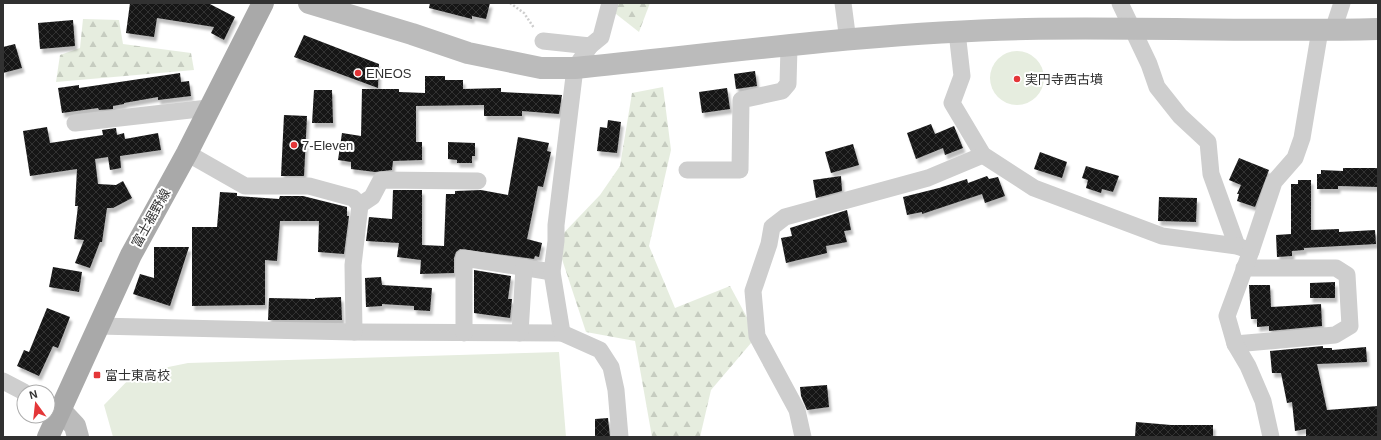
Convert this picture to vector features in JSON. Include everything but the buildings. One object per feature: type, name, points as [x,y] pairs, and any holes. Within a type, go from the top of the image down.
[{"type":"main road","name":"富士裾野線","points":[[56,403],[98,326],[131,255],[187,153],[208,108],[263,3]]},
{"type":"main road","name":"富士裾野線","points":[[48,437],[51,424]]},
{"type":"street","points":[[309,3],[412,34],[468,53],[541,68],[575,68],[848,41],[957,32],[1026,29],[1378,29]]},
{"type":"street","points":[[562,333],[552,272],[556,241],[556,224],[575,68],[590,46],[601,37],[610,3]]},
{"type":"street","points":[[843,3],[848,41]]},
{"type":"street","points":[[1120,3],[1157,87],[1180,116],[1208,142],[1210,174],[1244,248]]},
{"type":"street","points":[[1271,437],[1264,401],[1248,366],[1235,344],[1227,316],[1244,268],[1244,248],[1274,182],[1295,158],[1302,138],[1327,30],[1342,3]]},
{"type":"street","points":[[957,32],[962,76],[952,103],[984,155],[1034,188],[1162,236],[1244,248]]},
{"type":"street","points":[[543,41],[590,46]]},
{"type":"street","points":[[687,170],[740,170],[741,100],[782,91],[788,84],[789,47]]},
{"type":"street","points":[[75,123],[208,108]]},
{"type":"street","points":[[187,153],[245,186],[309,186],[354,198],[360,205],[353,265],[354,332]]},
{"type":"street","points":[[803,437],[797,410],[757,336],[753,291],[769,244],[772,227],[785,217],[928,178],[984,155]]},
{"type":"street","points":[[360,205],[372,197],[381,180],[478,181]]},
{"type":"street","points":[[464,332],[464,258],[552,272]]},
{"type":"street","points":[[520,333],[524,267]]},
{"type":"street","points":[[1235,344],[1335,335],[1350,326],[1347,275],[1336,268],[1244,268]]},
{"type":"street","points":[[98,326],[354,332],[562,333],[600,350],[611,367],[616,390],[620,437]]},
{"type":"street","points":[[3,381],[16,388]]},
{"type":"street","points":[[56,409],[75,426],[78,437]]},
{"type":"path","points":[[510,3],[524,13],[543,41]]},
{"type":"green space","points":[[602,3],[650,3],[639,32]]},
{"type":"green space","points":[[83,19],[119,20],[123,44],[191,53],[194,70],[56,82],[60,55],[80,48]]},
{"type":"green space","name":"実円寺西古墳","points":[[1012,51],[1022,51],[1032,55],[1040,63],[1044,73],[1044,83],[1040,93],[1032,101],[1022,105],[1012,105],[1002,101],[994,93],[990,83],[990,73],[994,63],[1002,55]]},
{"type":"green space","points":[[663,87],[671,150],[649,246],[675,308],[730,286],[757,336],[711,390],[700,437],[652,437],[635,341],[586,332],[556,241],[600,195],[620,166],[632,93]]},
{"type":"green space","points":[[559,352],[566,437],[113,437],[104,405],[134,374],[188,363]]},
{"type":"place","name":"ENEOS","points":[[358,73]]},
{"type":"place","name":"実円寺西古墳","points":[[1017,79]]},
{"type":"place","name":"7-Eleven","points":[[294,145]]},
{"type":"place","name":"富士東高校","points":[[97,375]]}]
